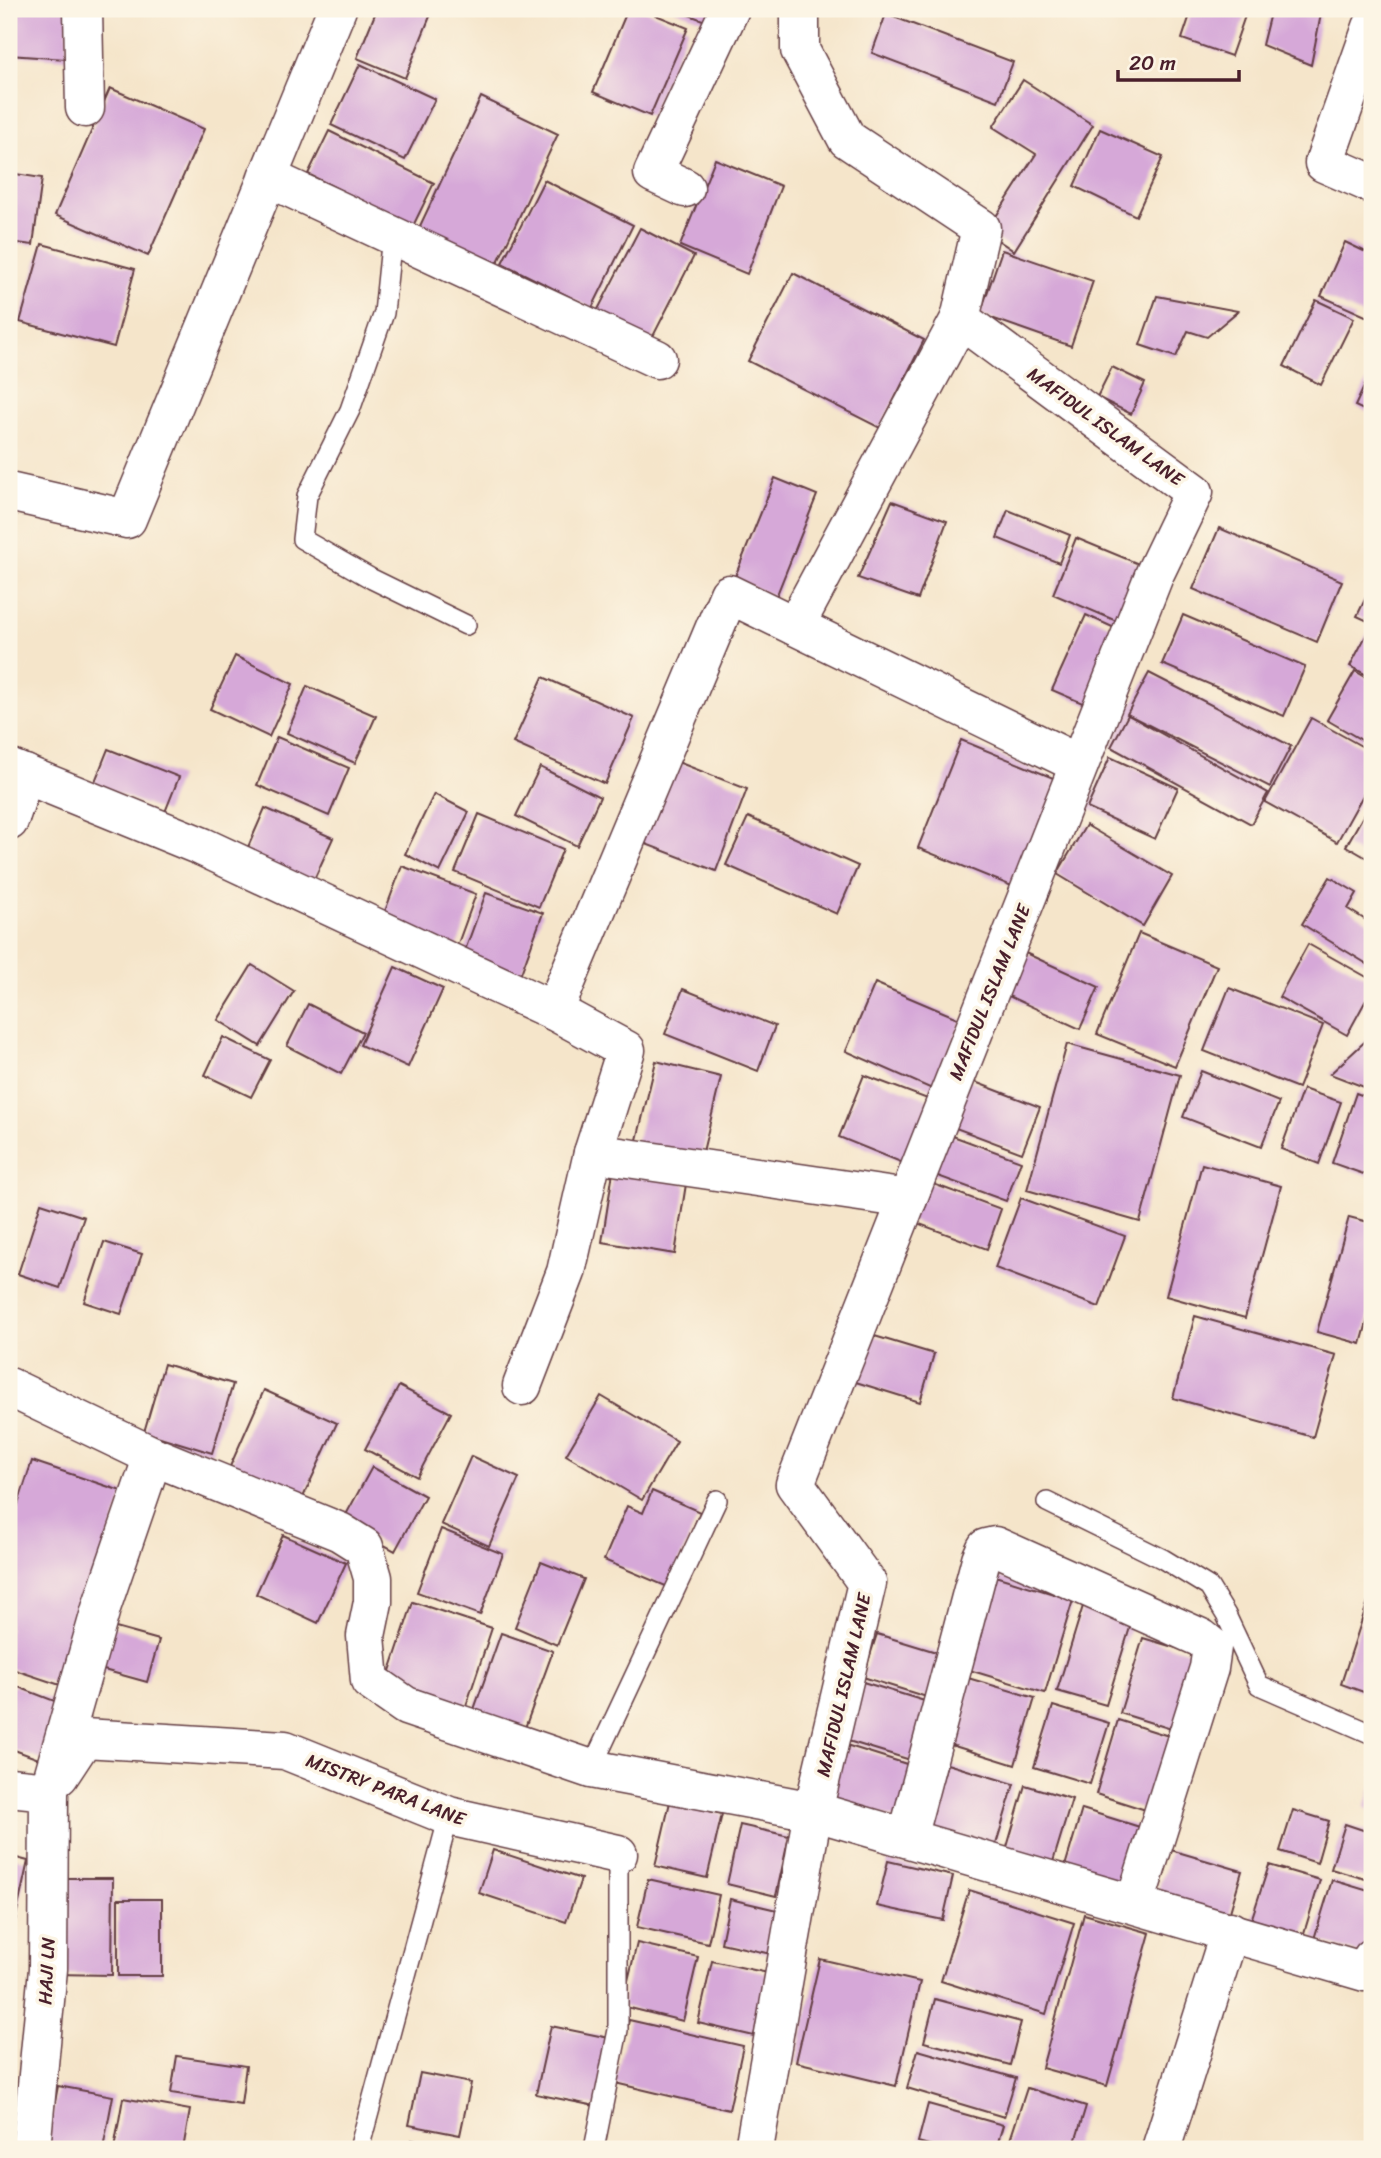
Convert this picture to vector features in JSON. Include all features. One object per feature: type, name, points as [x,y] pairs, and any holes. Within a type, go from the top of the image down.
[{"type":"street","points":[[83,9],[86,108]]},
{"type":"street","points":[[9,492],[127,519],[337,9]]},
{"type":"street","points":[[685,188],[653,173],[730,9]]},
{"type":"street","points":[[795,626],[960,319],[981,228],[847,139],[800,50],[800,9]]},
{"type":"street","points":[[1372,27],[1324,163],[1372,184]]},
{"type":"street","points":[[267,177],[657,359]]},
{"type":"street","name":"MAFIDUL ISLAM LANE","points":[[754,2149],[813,1811],[867,1583],[795,1484],[1155,573],[1194,492],[960,319]]},
{"type":"street","points":[[554,1011],[729,594],[1079,764]]},
{"type":"street","points":[[9,821],[17,771],[203,847],[554,1011],[626,1050],[593,1153],[566,1272],[522,1386]]},
{"type":"street","points":[[593,1153],[908,1199]]},
{"type":"street","points":[[9,1387],[153,1456],[340,1532],[364,1547],[373,1578],[373,1602],[366,1636],[370,1681],[406,1706],[591,1769],[813,1811],[1365,1972],[1372,1958]]},
{"type":"street","name":"HAJI LN","points":[[32,2149],[48,1969],[49,1791],[102,1605],[153,1456]]},
{"type":"street","points":[[907,1838],[981,1559],[986,1548],[995,1546],[1202,1638],[1212,1647],[1209,1668],[1135,1903]]},
{"type":"street","name":"MISTRY PARA LANE","points":[[49,1791],[84,1738],[285,1750],[449,1816],[618,1854]]},
{"type":"street","points":[[9,1787],[49,1791]]},
{"type":"street","points":[[1171,2145],[1230,1931]]},
{"type":"lane","points":[[392,235],[384,313],[349,410],[307,496],[302,540],[372,579],[466,625]]},
{"type":"lane","points":[[591,1769],[717,1500]]},
{"type":"lane","points":[[1047,1502],[1163,1559],[1209,1587],[1226,1615],[1259,1685],[1372,1734]]},
{"type":"lane","points":[[359,2149],[449,1816]]},
{"type":"lane","name":"MISTRY PARA LANE","points":[[594,2149],[618,2030],[618,1854]]},
{"type":"building","points":[[9,9],[69,9],[66,59],[9,55]]},
{"type":"building","points":[[377,9],[433,9],[405,78],[357,58]]},
{"type":"building","points":[[628,9],[641,9],[688,28],[650,116],[593,92]]},
{"type":"building","points":[[673,9],[712,9],[708,22]]},
{"type":"building","points":[[1192,9],[1233,9],[1246,13],[1231,56],[1182,39]]},
{"type":"building","points":[[1271,9],[1322,9],[1311,65],[1262,45]]},
{"type":"building","points":[[886,14],[1013,62],[998,101],[872,53]]},
{"type":"building","points":[[360,64],[435,99],[405,160],[331,125]]},
{"type":"building","points":[[1023,80],[1093,125],[1014,251],[986,232],[1036,154],[993,127]]},
{"type":"building","points":[[110,88],[204,129],[148,256],[55,215]]},
{"type":"building","points":[[481,97],[558,134],[497,264],[419,228]]},
{"type":"building","points":[[1100,129],[1163,157],[1136,216],[1074,186]]},
{"type":"building","points":[[329,131],[434,183],[413,226],[308,174]]},
{"type":"building","points":[[715,159],[781,186],[747,274],[680,246]]},
{"type":"building","points":[[9,173],[42,178],[33,245],[9,242]]},
{"type":"building","points":[[544,180],[633,225],[592,308],[502,263]]},
{"type":"building","points":[[640,228],[694,256],[646,350],[591,323]]},
{"type":"building","points":[[1345,242],[1372,255],[1372,319],[1321,296]]},
{"type":"building","points":[[42,244],[135,269],[114,347],[20,322]]},
{"type":"building","points":[[1002,250],[1093,281],[1071,346],[980,314]]},
{"type":"building","points":[[793,273],[924,340],[880,428],[748,361]]},
{"type":"building","points":[[1157,296],[1238,311],[1207,337],[1188,331],[1176,357],[1140,345]]},
{"type":"building","points":[[1316,300],[1354,318],[1321,385],[1284,366]]},
{"type":"building","points":[[1112,367],[1145,383],[1131,414],[1097,397]]},
{"type":"building","points":[[1372,370],[1372,414],[1355,406]]},
{"type":"building","points":[[775,478],[817,495],[776,597],[734,579]]},
{"type":"building","points":[[892,501],[947,521],[918,599],[858,578]]},
{"type":"building","points":[[1008,510],[1070,535],[1059,563],[997,538]]},
{"type":"building","points":[[1219,528],[1342,581],[1317,642],[1193,589]]},
{"type":"building","points":[[1076,538],[1151,569],[1128,626],[1053,594]]},
{"type":"building","points":[[1372,585],[1372,623],[1357,616]]},
{"type":"building","points":[[1086,615],[1128,634],[1094,708],[1052,690]]},
{"type":"building","points":[[1183,615],[1305,667],[1284,716],[1162,664]]},
{"type":"building","points":[[1369,630],[1372,632],[1372,678],[1350,666]]},
{"type":"building","points":[[235,656],[293,684],[269,737],[210,709]]},
{"type":"building","points":[[1355,671],[1372,681],[1372,746],[1327,720]]},
{"type":"building","points":[[1149,673],[1291,746],[1270,787],[1127,714]]},
{"type":"building","points":[[543,677],[634,718],[605,784],[513,743]]},
{"type":"building","points":[[307,686],[376,716],[355,763],[287,733]]},
{"type":"building","points":[[1128,715],[1268,793],[1251,824],[1111,747]]},
{"type":"building","points":[[1311,718],[1372,752],[1372,779],[1337,842],[1265,802]]},
{"type":"building","points":[[277,737],[349,768],[329,816],[257,785]]},
{"type":"building","points":[[961,740],[1063,782],[1019,889],[918,848]]},
{"type":"building","points":[[108,749],[179,777],[165,812],[94,784]]},
{"type":"building","points":[[1110,757],[1178,788],[1155,839],[1087,808]]},
{"type":"building","points":[[670,759],[747,789],[716,871],[638,841]]},
{"type":"building","points":[[540,767],[600,797],[577,846],[516,816]]},
{"type":"building","points":[[434,794],[469,812],[440,872],[405,854]]},
{"type":"building","points":[[265,808],[333,838],[312,884],[245,854]]},
{"type":"building","points":[[1366,811],[1372,815],[1372,861],[1346,846]]},
{"type":"building","points":[[479,814],[563,849],[539,907],[455,872]]},
{"type":"building","points":[[748,817],[858,866],[837,914],[726,865]]},
{"type":"building","points":[[1086,825],[1172,876],[1143,926],[1057,874]]},
{"type":"building","points":[[402,866],[476,894],[456,949],[381,922]]},
{"type":"building","points":[[1330,877],[1357,893],[1348,909],[1372,924],[1372,967],[1302,924]]},
{"type":"building","points":[[486,893],[543,913],[520,976],[463,956]]},
{"type":"building","points":[[1139,933],[1217,966],[1175,1066],[1097,1034]]},
{"type":"building","points":[[1308,944],[1372,980],[1372,989],[1347,1035],[1279,997]]},
{"type":"building","points":[[1021,951],[1099,987],[1080,1029],[1002,993]]},
{"type":"building","points":[[252,965],[294,991],[260,1046],[218,1020]]},
{"type":"building","points":[[395,967],[443,989],[408,1067],[360,1045]]},
{"type":"building","points":[[875,983],[962,1020],[932,1089],[846,1051]]},
{"type":"building","points":[[1229,988],[1323,1025],[1298,1088],[1204,1051]]},
{"type":"building","points":[[683,989],[775,1026],[758,1071],[665,1034]]},
{"type":"building","points":[[308,1004],[363,1032],[341,1074],[287,1046]]},
{"type":"building","points":[[1372,1035],[1372,1090],[1330,1074]]},
{"type":"building","points":[[223,1037],[270,1060],[251,1097],[205,1075]]},
{"type":"building","points":[[1067,1044],[1180,1075],[1140,1222],[1027,1190]]},
{"type":"building","points":[[656,1061],[721,1077],[701,1160],[636,1144]]},
{"type":"building","points":[[1201,1071],[1279,1102],[1261,1147],[1183,1117]]},
{"type":"building","points":[[864,1075],[933,1101],[908,1165],[839,1137]]},
{"type":"building","points":[[962,1077],[1040,1107],[1022,1153],[945,1124]]},
{"type":"building","points":[[1303,1089],[1341,1102],[1319,1164],[1281,1149]]},
{"type":"building","points":[[1356,1093],[1372,1099],[1372,1177],[1332,1163]]},
{"type":"building","points":[[942,1132],[1021,1161],[1006,1201],[927,1172]]},
{"type":"building","points":[[1202,1164],[1281,1186],[1245,1318],[1166,1296]]},
{"type":"building","points":[[613,1172],[686,1184],[675,1254],[602,1242]]},
{"type":"building","points":[[920,1179],[1001,1209],[987,1249],[906,1219]]},
{"type":"building","points":[[1021,1198],[1125,1236],[1099,1307],[995,1268]]},
{"type":"building","points":[[41,1203],[84,1217],[60,1288],[18,1274]]},
{"type":"building","points":[[1349,1217],[1372,1223],[1372,1304],[1361,1344],[1317,1332]]},
{"type":"building","points":[[104,1242],[142,1254],[121,1314],[84,1302]]},
{"type":"building","points":[[1195,1316],[1336,1355],[1313,1437],[1173,1398]]},
{"type":"building","points":[[858,1331],[934,1354],[920,1402],[843,1378]]},
{"type":"building","points":[[164,1364],[233,1384],[212,1453],[144,1432]]},
{"type":"building","points":[[399,1386],[451,1413],[417,1477],[365,1449]]},
{"type":"building","points":[[264,1390],[337,1423],[300,1504],[228,1471]]},
{"type":"building","points":[[601,1396],[677,1441],[642,1500],[566,1455]]},
{"type":"building","points":[[471,1456],[519,1478],[489,1546],[441,1524]]},
{"type":"building","points":[[32,1461],[124,1492],[60,1685],[9,1668],[9,1532]]},
{"type":"building","points":[[372,1467],[425,1496],[395,1551],[342,1522]]},
{"type":"building","points":[[652,1491],[700,1512],[668,1587],[604,1560],[627,1506],[643,1513]]},
{"type":"building","points":[[441,1529],[503,1554],[480,1615],[417,1592]]},
{"type":"building","points":[[283,1535],[346,1563],[318,1623],[256,1594]]},
{"type":"building","points":[[541,1562],[584,1579],[557,1645],[515,1627]]},
{"type":"building","points":[[995,1576],[1073,1600],[1045,1693],[966,1669]]},
{"type":"building","points":[[1372,1589],[1372,1695],[1341,1684]]},
{"type":"building","points":[[413,1602],[492,1628],[463,1715],[384,1689]]},
{"type":"building","points":[[1083,1606],[1132,1621],[1106,1705],[1057,1691]]},
{"type":"building","points":[[105,1625],[159,1640],[147,1682],[93,1667]]},
{"type":"building","points":[[501,1633],[553,1651],[522,1736],[471,1718]]},
{"type":"building","points":[[877,1634],[946,1655],[933,1699],[863,1677]]},
{"type":"building","points":[[1143,1638],[1203,1656],[1181,1732],[1120,1713]]},
{"type":"building","points":[[968,1678],[1035,1698],[1015,1765],[948,1744]]},
{"type":"building","points":[[863,1682],[934,1704],[917,1762],[845,1740]]},
{"type":"building","points":[[13,1685],[65,1705],[44,1761],[9,1748],[9,1697]]},
{"type":"building","points":[[1053,1706],[1109,1723],[1090,1784],[1034,1767]]},
{"type":"building","points":[[1118,1720],[1175,1738],[1152,1812],[1096,1794]]},
{"type":"building","points":[[846,1745],[916,1767],[900,1820],[829,1799]]},
{"type":"building","points":[[947,1764],[1014,1784],[994,1851],[927,1830]]},
{"type":"building","points":[[1025,1785],[1072,1799],[1049,1875],[1003,1861]]},
{"type":"building","points":[[1372,1786],[1372,1810],[1365,1808]]},
{"type":"building","points":[[670,1802],[722,1814],[707,1878],[655,1866]]},
{"type":"building","points":[[1082,1809],[1146,1829],[1126,1892],[1063,1873]]},
{"type":"building","points":[[1293,1810],[1329,1821],[1317,1863],[1280,1851]]},
{"type":"building","points":[[1345,1824],[1372,1833],[1372,1881],[1331,1869]]},
{"type":"building","points":[[740,1825],[789,1836],[776,1896],[727,1884]]},
{"type":"building","points":[[493,1850],[581,1879],[566,1922],[479,1893]]},
{"type":"building","points":[[1171,1850],[1242,1871],[1227,1922],[1155,1900]]},
{"type":"building","points":[[9,1856],[28,1861],[15,1921],[9,1920]]},
{"type":"building","points":[[888,1861],[953,1876],[943,1920],[877,1906]]},
{"type":"building","points":[[1269,1865],[1320,1880],[1301,1943],[1249,1927]]},
{"type":"building","points":[[55,1878],[113,1878],[112,1975],[54,1974]]},
{"type":"building","points":[[648,1879],[719,1895],[708,1943],[637,1927]]},
{"type":"building","points":[[1332,1880],[1372,1892],[1372,1929],[1365,1955],[1314,1939]]},
{"type":"building","points":[[969,1890],[1074,1923],[1046,2014],[941,1981]]},
{"type":"building","points":[[118,1899],[162,1899],[162,1976],[118,1976]]},
{"type":"building","points":[[730,1899],[781,1911],[771,1954],[721,1943]]},
{"type":"building","points":[[1084,1914],[1150,1933],[1107,2086],[1042,2068]]},
{"type":"building","points":[[637,1943],[698,1957],[683,2021],[622,2006]]},
{"type":"building","points":[[820,1959],[920,1982],[896,2086],[796,2062]]},
{"type":"building","points":[[712,1961],[768,1973],[754,2036],[698,2023]]},
{"type":"building","points":[[935,1999],[1021,2022],[1010,2065],[924,2042]]},
{"type":"building","points":[[629,2020],[743,2046],[729,2110],[615,2083]]},
{"type":"building","points":[[551,2026],[614,2039],[600,2107],[536,2094]]},
{"type":"building","points":[[918,2050],[1016,2078],[1004,2117],[907,2088]]},
{"type":"building","points":[[177,2056],[246,2066],[241,2104],[171,2093]]},
{"type":"building","points":[[420,2073],[471,2083],[460,2135],[409,2125]]},
{"type":"building","points":[[58,2086],[113,2096],[103,2149],[46,2149]]},
{"type":"building","points":[[1027,2088],[1086,2106],[1073,2149],[1007,2149]]},
{"type":"building","points":[[123,2098],[190,2110],[183,2149],[114,2149]]},
{"type":"building","points":[[928,2104],[1003,2125],[996,2149],[943,2149],[918,2142]]},
{"type":"building","points":[[412,2140],[447,2148],[447,2149],[410,2149]]}]
